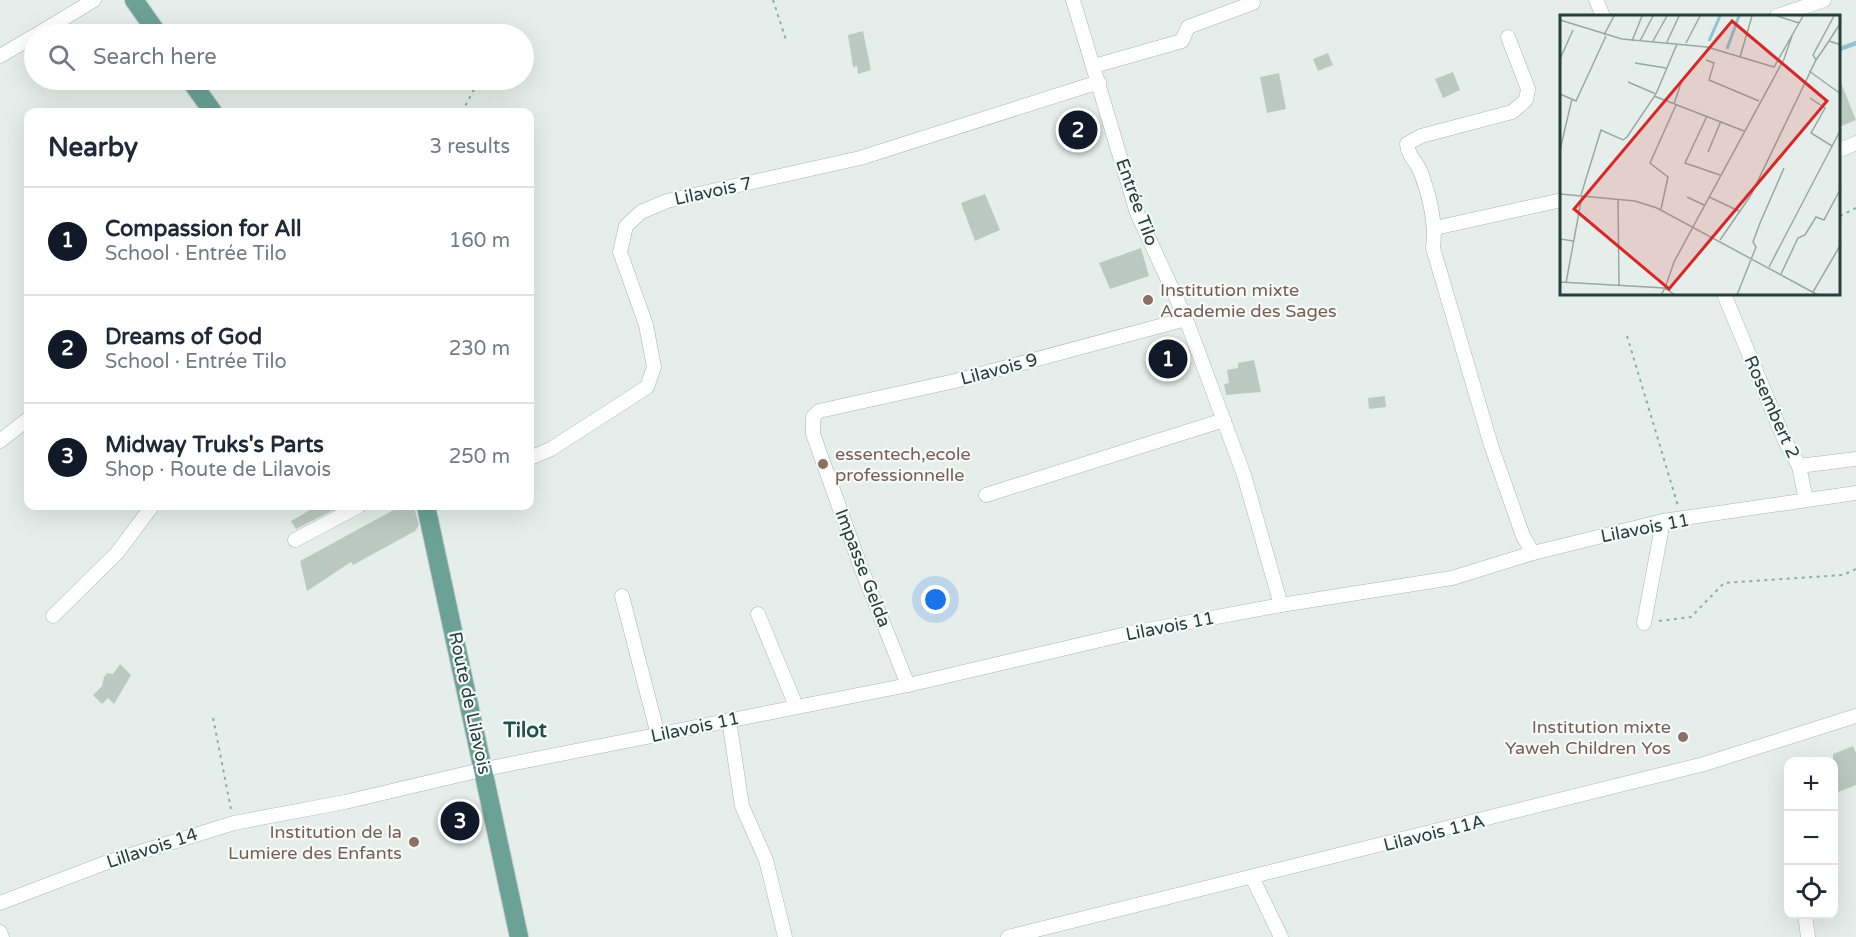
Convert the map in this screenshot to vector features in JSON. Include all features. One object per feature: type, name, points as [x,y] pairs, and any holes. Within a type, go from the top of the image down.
[{"type":"main road","points":[[134,0],[151,24]]},
{"type":"main road","points":[[197,90],[210,108]]},
{"type":"main road","name":"Route de Lilavois","points":[[427,510],[485,769],[519,937]]},
{"type":"street","points":[[54,24],[94,0]]},
{"type":"street","name":"Entrée Tilo","points":[[1073,0],[1137,213],[1186,319],[1224,420],[1244,475],[1281,604]]},
{"type":"street","points":[[1596,0],[1603,15]]},
{"type":"street","points":[[1780,15],[1824,0]]},
{"type":"street","points":[[1094,66],[1182,41],[1188,27],[1253,3]]},
{"type":"street","points":[[1508,37],[1528,89],[1526,100],[1512,112],[1421,136],[1407,144],[1408,153],[1420,171],[1435,228],[1433,248],[1456,333],[1523,536],[1533,552]]},
{"type":"street","points":[[0,56],[24,42]]},
{"type":"street","name":"Lilavois 7","points":[[534,456],[551,449],[647,387],[654,368],[646,325],[620,252],[626,226],[641,212],[667,201],[860,158],[1099,82]]},
{"type":"street","points":[[1841,149],[1856,143]]},
{"type":"street","points":[[1435,228],[1560,200]]},
{"type":"street","name":"Rosembert 2","points":[[1725,296],[1785,441],[1799,466],[1856,459]]},
{"type":"street","name":"Lilavois 9","points":[[813,417],[819,411],[955,381],[1186,319]]},
{"type":"street","name":"Impasse Gelda","points":[[813,417],[813,434],[860,566],[909,685]]},
{"type":"street","points":[[986,495],[1224,420]]},
{"type":"street","points":[[0,441],[24,422]]},
{"type":"street","points":[[1799,466],[1806,500]]},
{"type":"street","name":"Lilavois 11","points":[[485,769],[909,685],[1126,634],[1281,604],[1452,578],[1533,552],[1663,521],[1683,520],[1856,493]]},
{"type":"street","points":[[53,616],[117,553],[149,510]]},
{"type":"street","points":[[295,540],[351,510]]},
{"type":"street","points":[[1644,623],[1663,521]]},
{"type":"street","points":[[622,597],[658,735]]},
{"type":"street","points":[[758,614],[796,706]]},
{"type":"street","name":"Lilavois 11A","points":[[1008,937],[1060,922],[1704,765],[1856,716]]},
{"type":"street","points":[[729,720],[742,806],[766,860],[785,937]]},
{"type":"street","name":"Lillavois 14","points":[[0,903],[105,863],[234,823],[345,802],[485,769]]},
{"type":"street","points":[[1252,877],[1281,937]]},
{"type":"street","points":[[1805,919],[1808,937]]},
{"type":"street","points":[[0,932],[2,937]]},
{"type":"path","points":[[773,0],[786,40]]},
{"type":"path","points":[[464,108],[474,90]]},
{"type":"path","points":[[1841,215],[1856,208]]},
{"type":"path","points":[[1627,336],[1683,520]]},
{"type":"path","points":[[1644,623],[1691,617],[1724,583],[1843,575],[1856,569]]},
{"type":"path","points":[[213,718],[234,823]]},
{"type":"building","points":[[863,31],[871,70],[858,74],[857,66],[853,67],[848,35]]},
{"type":"building","points":[[1328,53],[1333,65],[1318,71],[1313,59]]},
{"type":"building","points":[[1453,72],[1460,90],[1443,98],[1435,79]]},
{"type":"building","points":[[1279,73],[1286,109],[1267,113],[1260,77]]},
{"type":"building","points":[[1841,83],[1856,120],[1841,126]]},
{"type":"building","points":[[985,194],[1000,230],[975,241],[961,203]]},
{"type":"building","points":[[1141,248],[1149,276],[1110,289],[1099,263]]},
{"type":"building","points":[[1254,360],[1261,392],[1226,395],[1224,384],[1229,383],[1227,370],[1238,368],[1238,363]]},
{"type":"building","points":[[1385,396],[1386,407],[1369,409],[1368,398]]},
{"type":"building","points":[[310,510],[333,510],[296,529],[291,521]]},
{"type":"building","points":[[394,510],[415,510],[419,525],[415,531],[353,565],[351,562],[307,591],[300,561]]},
{"type":"building","points":[[120,664],[131,675],[114,704],[108,698],[102,704],[93,695],[102,686],[107,673],[113,674]]},
{"type":"building","points":[[1853,746],[1856,753],[1856,785],[1838,792],[1838,757],[1833,757],[1833,754]]},
{"type":"waterway","points":[[1841,49],[1856,43]]},
{"type":"place","name":"Dreams of God","points":[[1078,130]]},
{"type":"place","name":"Institution mixte Academie des Sages","points":[[1148,300]]},
{"type":"place","name":"Compassion for All","points":[[1168,359]]},
{"type":"place","name":"essentech,ecole professionnelle","points":[[823,464]]},
{"type":"place","name":"Institution mixte Yaweh Children Yos","points":[[1683,737]]},
{"type":"place","name":"Midway Truks's Parts","points":[[460,821]]},
{"type":"place","name":"Institution de la Lumiere des Enfants","points":[[414,842]]},
{"type":"district","name":"Tilot","points":[[525,730]]}]
